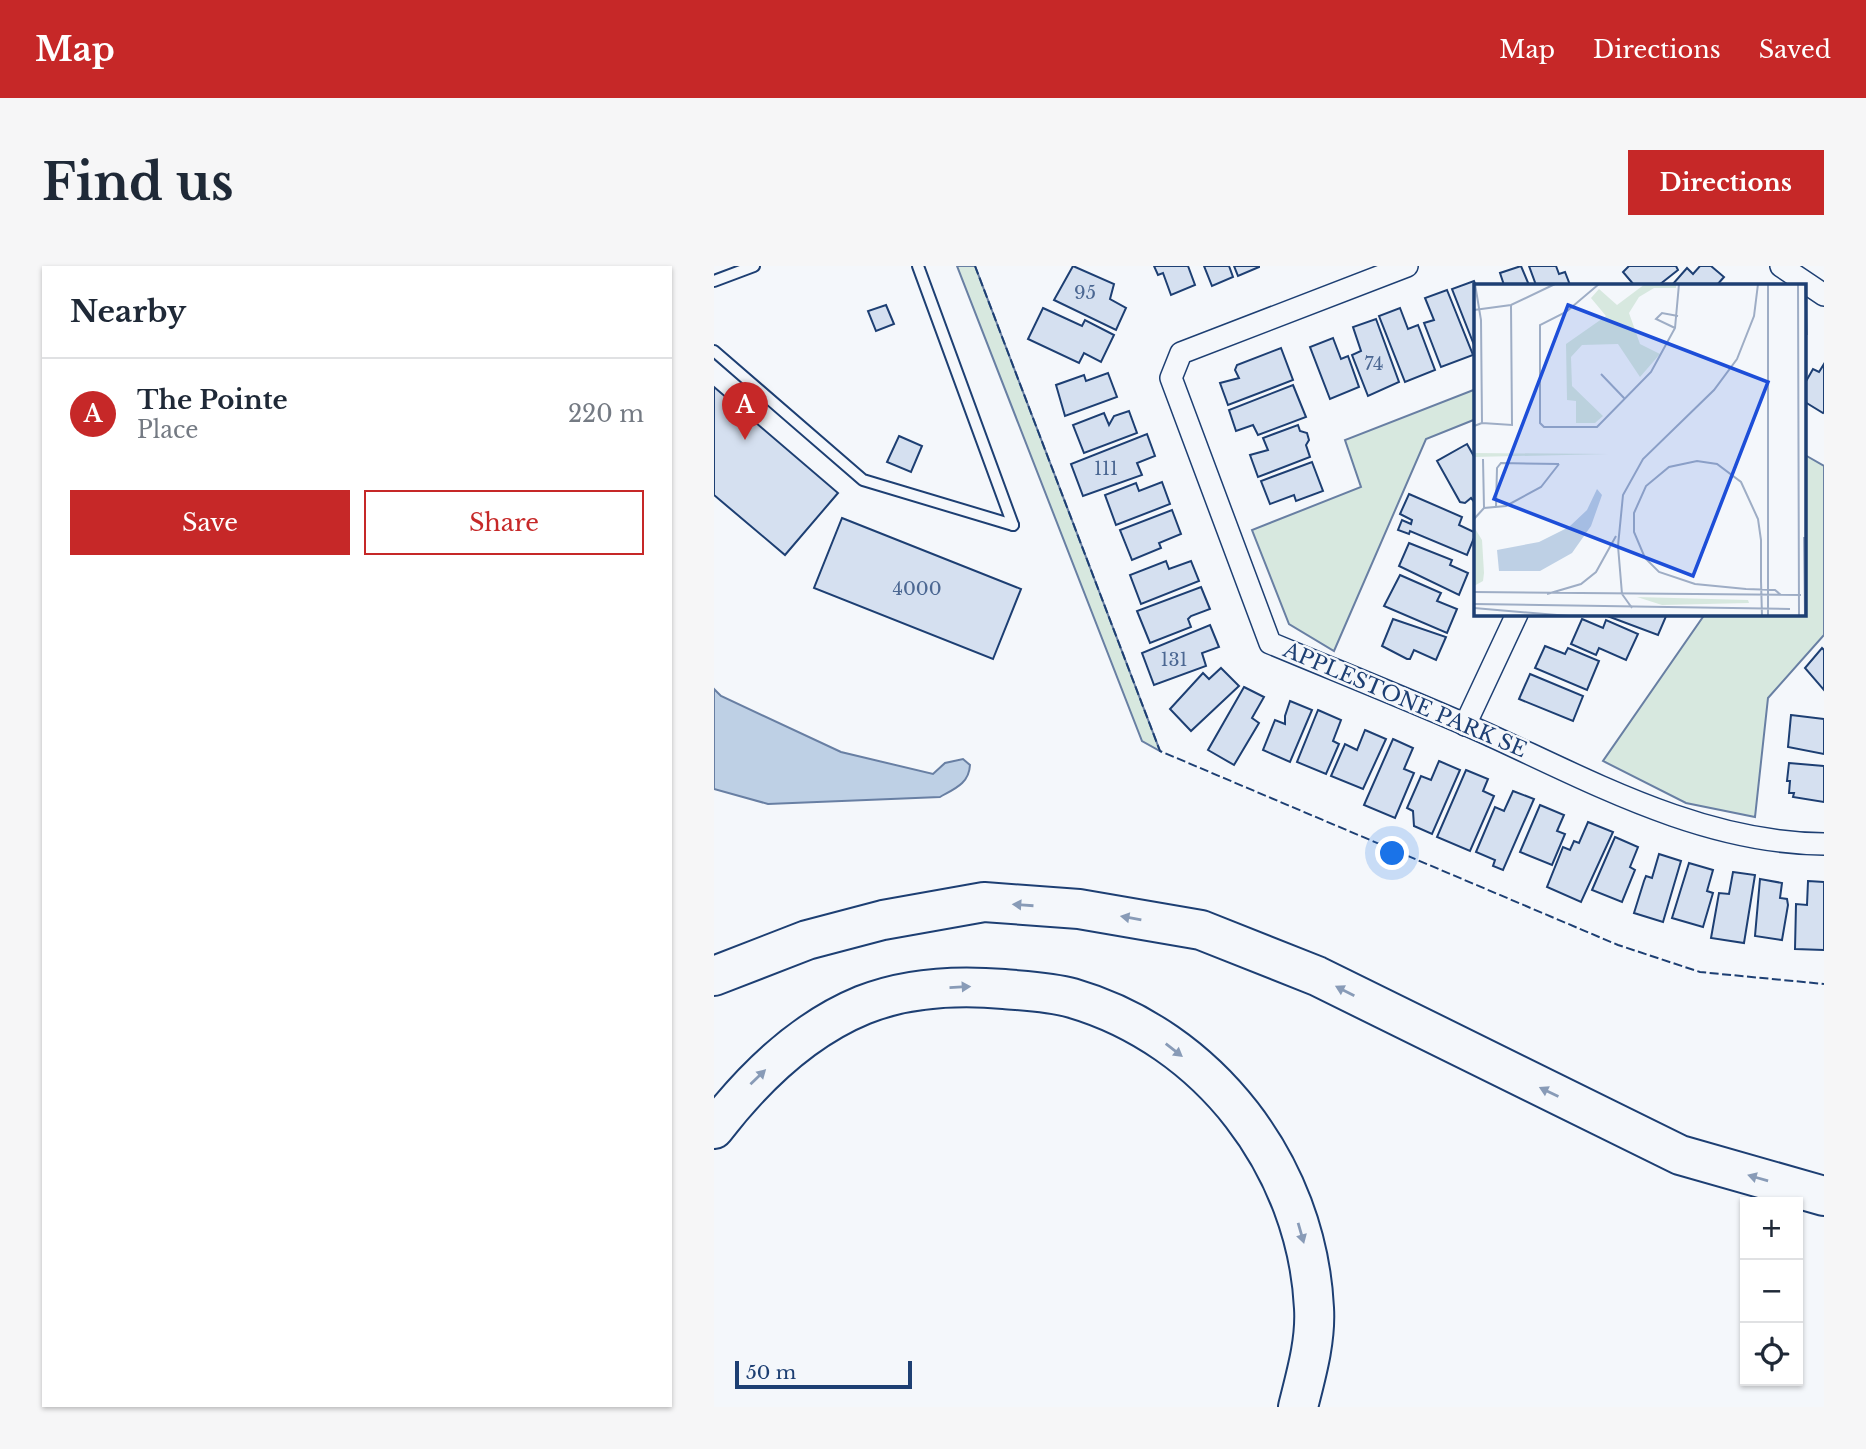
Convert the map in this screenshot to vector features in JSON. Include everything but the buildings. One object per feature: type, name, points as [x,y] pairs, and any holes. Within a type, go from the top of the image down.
[{"type":"highway","points":[[714,976],[807,940],[883,920],[984,902],[1079,909],[1201,930],[1317,976],[1680,1155],[1824,1196]]},
{"type":"highway","points":[[714,945],[807,940]]},
{"type":"highway","points":[[714,1129],[751,1084],[778,1059],[818,1029],[863,1005],[914,991],[966,986],[1071,998],[1121,1017],[1166,1043],[1208,1077],[1243,1114],[1271,1156],[1293,1205],[1308,1255],[1314,1310],[1309,1363],[1298,1407]]},
{"type":"street","name":"APPLESTONE PARK SE","points":[[1407,266],[1181,353],[1171,378],[1270,643],[1465,725],[1648,807],[1712,829],[1798,844],[1824,844]]},
{"type":"street","points":[[1781,266],[1824,295]]},
{"type":"street","points":[[1465,725],[1516,616]]},
{"type":"lane","points":[[714,281],[754,266]]},
{"type":"lane","points":[[714,351],[863,480],[1013,525],[918,266]]},
{"type":"shaded area","points":[[957,266],[975,266],[1160,751],[1142,741]]},
{"type":"shaded area","points":[[1474,390],[1474,420],[1426,439],[1334,651],[1289,624],[1252,530],[1361,487],[1345,440]]},
{"type":"shaded area","points":[[1806,456],[1824,466],[1824,635],[1768,698],[1755,817],[1686,803],[1603,761],[1704,616],[1806,616]]},
{"type":"water","points":[[714,689],[721,696],[841,752],[933,774],[945,763],[963,759],[970,765],[969,772],[960,785],[940,797],[768,804],[714,789]]},
{"type":"fence","points":[[975,266],[1160,751],[1618,945],[1700,972],[1824,984]]},
{"type":"place","name":"The Pointe","points":[[745,440]]}]
